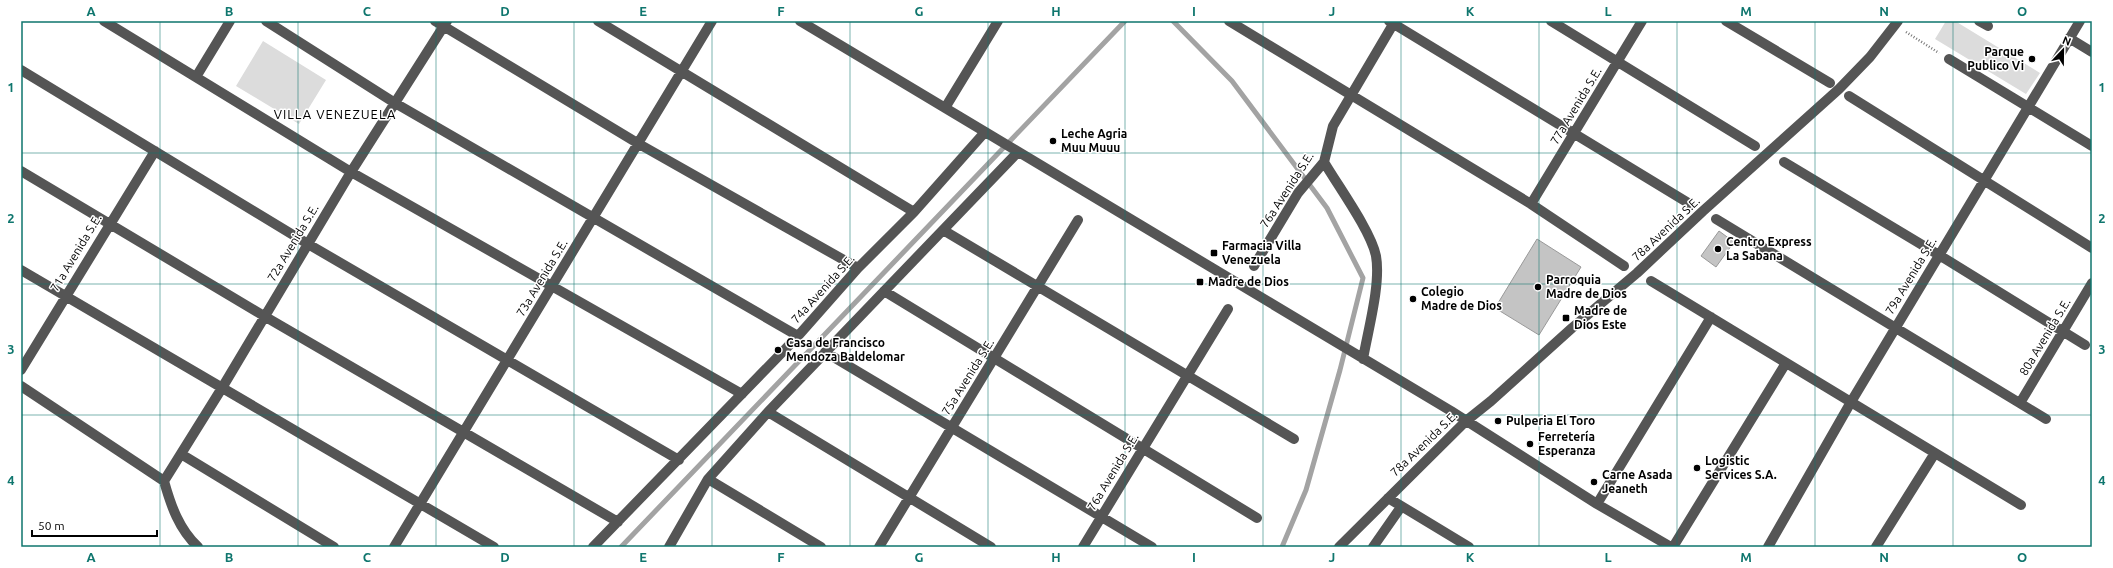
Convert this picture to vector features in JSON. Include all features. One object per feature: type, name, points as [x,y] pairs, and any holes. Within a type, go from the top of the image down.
[{"type":"street","points":[[104,21],[351,172],[742,394]]},
{"type":"street","points":[[196,77],[230,21]]},
{"type":"street","points":[[266,21],[395,103],[798,336]]},
{"type":"street","points":[[598,21],[914,212]]},
{"type":"street","name":"73a Avenida S.E.","points":[[394,547],[712,21]]},
{"type":"street","points":[[800,21],[1466,421],[1597,504],[1672,547],[1786,362]]},
{"type":"street","points":[[945,108],[998,21]]},
{"type":"street","points":[[1229,21],[1531,204],[1624,266]]},
{"type":"street","points":[[1551,21],[1755,146]]},
{"type":"street","name":"77a Avenida S.E.","points":[[1531,204],[1642,21]]},
{"type":"street","points":[[1726,21],[1830,83]]},
{"type":"street","name":"79a Avenida S.E.","points":[[1768,547],[1851,402],[2080,21]]},
{"type":"street","points":[[1393,22],[1690,204]]},
{"type":"street","name":"76a Avenida S.E.","points":[[1254,266],[1298,193],[1309,177],[1324,162],[1333,126],[1393,22]]},
{"type":"street","points":[[442,23],[639,144],[858,268]]},
{"type":"street","name":"72a Avenida S.E.","points":[[164,481],[182,454],[442,23]]},
{"type":"street","name":"78a Avenida S.E.","points":[[1340,547],[1466,421],[1491,401],[1572,328],[1637,273],[1703,211],[1833,94],[1870,57],[1897,23]]},
{"type":"street","points":[[2069,38],[2092,52]]},
{"type":"street","points":[[1949,59],[2092,146]]},
{"type":"street","points":[[21,70],[308,244],[679,460]]},
{"type":"street","points":[[1849,96],[2092,248]]},
{"type":"street","name":"74a Avenida S.E.","points":[[593,547],[798,336],[858,268],[914,212],[985,132]]},
{"type":"street","name":"71a Avenida S.E.","points":[[21,370],[109,223],[155,150]]},
{"type":"street","points":[[669,547],[708,479],[768,412],[1018,152]]},
{"type":"street","points":[[1324,162],[1368,235],[1376,255],[1377,274],[1363,359]]},
{"type":"street","points":[[1784,162],[2085,345]]},
{"type":"street","points":[[21,171],[264,316],[618,522]]},
{"type":"street","points":[[1716,219],[2046,420]]},
{"type":"street","name":"75a Avenida S.E.","points":[[878,547],[1039,287],[1078,220]]},
{"type":"street","points":[[943,230],[1294,438]]},
{"type":"street","points":[[21,270],[494,547]]},
{"type":"street","points":[[1651,281],[2021,505]]},
{"type":"street","name":"80a Avenida S.E.","points":[[2020,403],[2092,283]]},
{"type":"street","points":[[884,291],[1257,518]]},
{"type":"street","name":"76a Avenida S.E.","points":[[1083,547],[1228,309]]},
{"type":"street","points":[[1597,504],[1711,317]]},
{"type":"street","points":[[825,352],[1152,547]]},
{"type":"street","points":[[21,386],[164,481],[171,506],[178,522],[189,538],[198,547]]},
{"type":"street","points":[[768,412],[991,547]]},
{"type":"street","points":[[1876,547],[1935,453]]},
{"type":"street","points":[[182,454],[334,547]]},
{"type":"street","points":[[708,479],[821,547]]},
{"type":"street","points":[[1388,498],[1469,547]]},
{"type":"street","points":[[1373,547],[1401,507]]},
{"type":"path","points":[[1897,23],[1949,59]]},
{"type":"shaded area","points":[[1946,21],[1955,21],[2040,73],[2026,94],[1935,39]]},
{"type":"shaded area","points":[[263,41],[326,80],[299,124],[236,86]]},
{"type":"building","name":"Centro Express La Sabana","points":[[1719,231],[1734,242],[1716,267],[1701,256]]},
{"type":"building","name":"Parroquia Madre de Dios","points":[[1537,239],[1581,267],[1539,335],[1495,308]]},
{"type":"waterway","points":[[621,547],[1125,21]]},
{"type":"waterway","points":[[1173,21],[1232,81],[1327,208],[1363,278],[1340,370],[1306,490],[1282,547]]},
{"type":"place","name":"Parque Publico Vi","points":[[2032,59]]},
{"type":"place","name":"Leche Agria Muu Muuu","points":[[1053,141]]},
{"type":"place","name":"Centro Express La Sabana","points":[[1718,249]]},
{"type":"place","name":"Farmacia Villa Venezuela","points":[[1214,253]]},
{"type":"place","name":"Madre de Dios","points":[[1200,282]]},
{"type":"place","name":"Parroquia Madre de Dios","points":[[1538,287]]},
{"type":"place","name":"Colegio Madre de Dios","points":[[1413,299]]},
{"type":"place","name":"Madre de Dios Este","points":[[1566,318]]},
{"type":"place","name":"Casa de Francisco Mendoza Baldelomar","points":[[778,350]]},
{"type":"place","name":"Pulperia El Toro","points":[[1498,421]]},
{"type":"place","name":"Ferretería Esperanza","points":[[1530,444]]},
{"type":"place","name":"Logistic Services S.A.","points":[[1697,468]]},
{"type":"place","name":"Carne Asada Jeaneth","points":[[1594,482]]},
{"type":"district","name":"VILLA VENEZUELA","points":[[335,114]]}]
